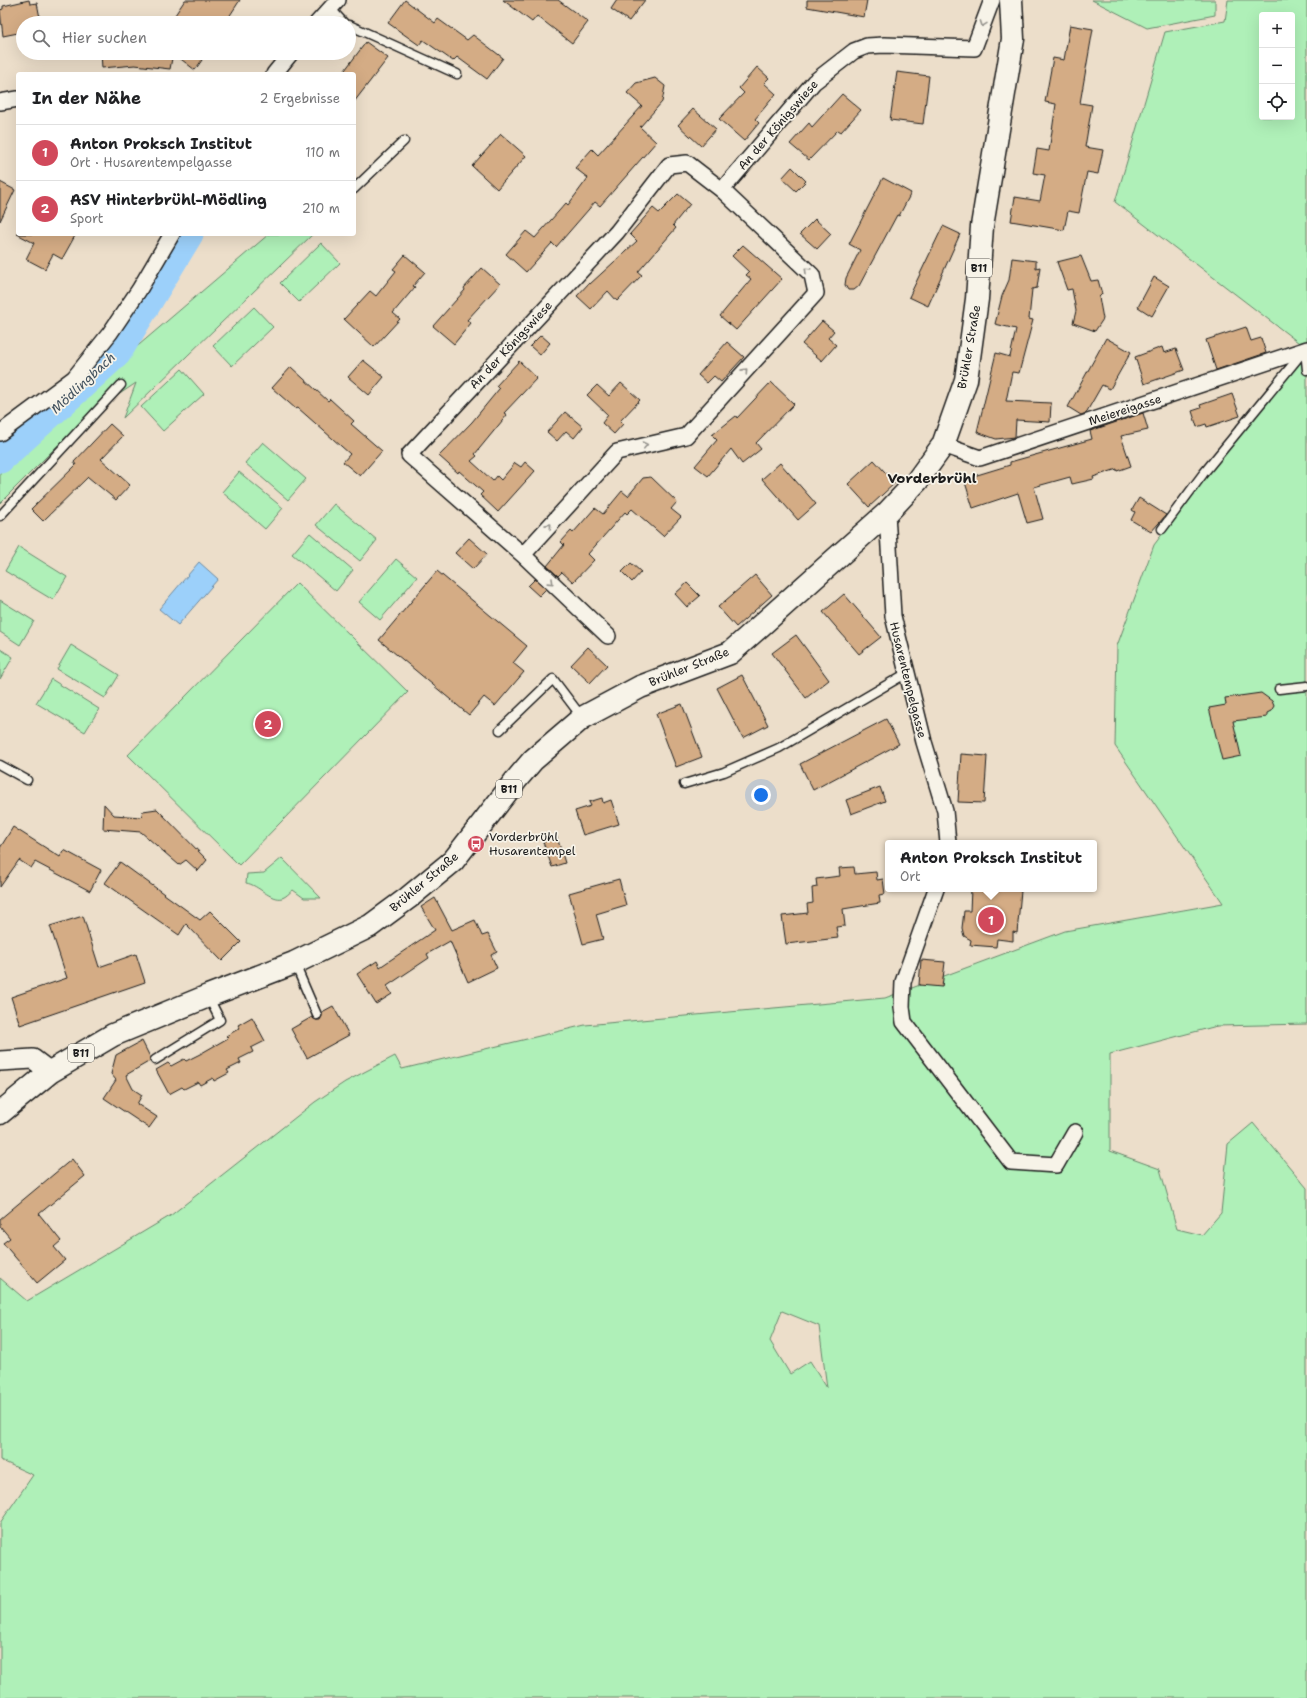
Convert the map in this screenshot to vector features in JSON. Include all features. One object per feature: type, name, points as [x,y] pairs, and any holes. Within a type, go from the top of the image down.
[{"type":"main road","name":"Brühler Straße","points":[[50,1072],[113,1035],[208,996],[294,964],[370,926],[408,898],[453,861],[533,760],[582,718],[640,687],[730,653],[887,513],[917,481],[943,445],[966,380],[977,299],[982,226],[1013,39],[1011,0]]},
{"type":"main road","name":"B11","points":[[0,1112],[50,1072]]},
{"type":"street","name":"An der Königswiese","points":[[722,190],[814,82],[854,51],[867,46],[884,45],[974,48],[992,0]]},
{"type":"street","points":[[323,16],[334,4]]},
{"type":"street","points":[[276,72],[285,60]]},
{"type":"street","points":[[0,102],[16,99]]},
{"type":"street","name":"An der Königswiese","points":[[523,555],[616,452],[686,436],[816,292],[812,275],[722,190],[687,163],[669,165],[617,232],[409,455],[523,555],[608,636]]},
{"type":"street","points":[[0,433],[74,378],[110,333],[139,290],[171,236]]},
{"type":"street","name":"Meiereigasse","points":[[943,445],[980,458],[1306,350]]},
{"type":"street","name":"Husarentempelgasse","points":[[887,513],[893,616],[924,742],[945,811],[948,840]]},
{"type":"street","points":[[935,892],[903,982],[902,1007],[904,1022],[1011,1162],[1056,1165],[1075,1132]]},
{"type":"street","points":[[0,1061],[33,1059],[50,1072]]},
{"type":"lane","points":[[334,4],[340,16]]},
{"type":"lane","points":[[356,28],[457,74]]},
{"type":"lane","points":[[356,187],[404,141]]},
{"type":"lane","points":[[1306,350],[1307,370]]},
{"type":"lane","points":[[1162,529],[1203,474],[1306,350]]},
{"type":"lane","points":[[0,516],[121,385]]},
{"type":"lane","points":[[684,784],[724,772],[779,748],[907,673]]},
{"type":"lane","points":[[500,730],[553,678],[582,718]]},
{"type":"lane","points":[[1279,689],[1307,686]]},
{"type":"lane","points":[[0,765],[27,780]]},
{"type":"lane","points":[[294,964],[317,1015]]},
{"type":"lane","points":[[155,1060],[220,1020],[208,996]]},
{"type":"green space","points":[[1092,0],[1215,0],[1215,15],[1147,28]]},
{"type":"green space","points":[[1228,0],[1307,0],[1307,1024],[1217,1026],[1110,1054],[1110,1151],[1160,1169],[1177,1229],[1202,1235],[1221,1213],[1228,1144],[1253,1123],[1307,1188],[1307,1698],[0,1698],[0,1523],[33,1475],[0,1460],[0,1278],[27,1301],[170,1216],[315,1102],[345,1082],[395,1056],[402,1069],[585,1025],[885,998],[1065,931],[1223,903],[1115,746],[1117,646],[1154,545],[1303,346],[1115,202],[1165,32],[1225,21]],"holes":[[[782,1311],[819,1326],[827,1388],[810,1361],[790,1374],[770,1341]]]},
{"type":"green space","points":[[267,236],[311,236],[123,418],[136,383],[87,416],[0,503],[0,454],[112,368]]},
{"type":"green space","points":[[321,243],[340,263],[299,302],[280,283]]},
{"type":"green space","points":[[254,307],[273,327],[232,366],[213,346]]},
{"type":"green space","points":[[182,369],[204,394],[163,431],[141,407]]},
{"type":"green space","points":[[263,442],[306,479],[288,500],[245,463]]},
{"type":"green space","points":[[239,472],[283,508],[265,529],[222,492]]},
{"type":"green space","points":[[334,504],[377,540],[360,561],[316,525]]},
{"type":"green space","points":[[310,533],[353,570],[336,591],[292,554]]},
{"type":"green space","points":[[19,547],[67,577],[53,600],[5,571]]},
{"type":"green space","points":[[396,559],[417,577],[380,620],[359,602]]},
{"type":"green space","points":[[297,583],[408,692],[239,865],[128,755]]},
{"type":"green space","points":[[0,600],[34,621],[20,645],[0,632]]},
{"type":"green space","points":[[71,645],[119,675],[105,698],[57,669]]},
{"type":"green space","points":[[0,649],[13,657],[0,679]]},
{"type":"green space","points":[[51,679],[99,709],[85,732],[36,703]]},
{"type":"green space","points":[[282,858],[321,898],[304,898],[293,890],[282,898],[273,897],[251,884],[246,883],[247,874],[264,873]]},
{"type":"water","points":[[199,562],[218,579],[178,625],[159,609]]},
{"type":"building","points":[[29,0],[30,4],[37,3],[40,16],[16,16],[16,33],[3,36],[0,10],[3,9],[3,6]]},
{"type":"building","points":[[185,0],[240,0],[230,16],[174,16]]},
{"type":"building","points":[[405,0],[435,23],[438,19],[467,40],[473,35],[503,58],[487,79],[457,57],[453,61],[423,40],[419,45],[388,23]]},
{"type":"building","points":[[503,0],[558,0],[588,22],[572,43],[537,16],[532,22]]},
{"type":"building","points":[[617,0],[645,0],[629,21],[611,9]]},
{"type":"building","points":[[807,0],[867,0],[864,17],[807,7]]},
{"type":"building","points":[[1070,25],[1093,29],[1080,103],[1092,105],[1085,147],[1103,150],[1098,174],[1087,172],[1079,213],[1068,211],[1064,230],[1011,221],[1015,197],[1040,201],[1045,175],[1033,173],[1037,149],[1049,151],[1056,104],[1045,102],[1053,58],[1064,60]]},
{"type":"building","points":[[366,42],[388,58],[356,99],[356,72],[344,72],[352,60],[356,60],[356,55]]},
{"type":"building","points":[[101,60],[172,60],[170,69],[135,65],[102,68]]},
{"type":"building","points":[[182,60],[202,60],[195,70]]},
{"type":"building","points":[[757,67],[769,78],[764,83],[776,94],[755,119],[759,123],[744,141],[719,119],[744,93],[739,88]]},
{"type":"building","points":[[897,72],[929,76],[923,124],[890,120]]},
{"type":"building","points":[[655,78],[665,86],[662,102],[640,127],[656,142],[600,206],[595,202],[556,247],[552,243],[526,272],[506,254],[526,231],[535,238],[566,203],[568,205],[588,178],[575,168],[592,149],[598,155],[642,106],[627,93],[636,83]]},
{"type":"building","points":[[842,94],[861,110],[841,132],[838,130],[809,160],[790,144],[809,123],[812,127]]},
{"type":"building","points":[[693,109],[716,129],[701,146],[678,125]]},
{"type":"building","points":[[501,134],[526,156],[497,189],[472,166]]},
{"type":"building","points":[[792,167],[806,181],[796,191],[782,178]]},
{"type":"building","points":[[883,178],[911,193],[899,216],[897,215],[859,286],[854,290],[848,290],[845,285],[846,278],[860,250],[849,244]]},
{"type":"building","points":[[0,182],[15,190],[0,221]]},
{"type":"building","points":[[678,194],[690,204],[673,225],[676,228],[638,272],[642,275],[617,301],[608,291],[591,309],[577,296],[589,283],[590,284],[637,241],[630,234],[653,208],[659,213]]},
{"type":"building","points":[[815,219],[831,234],[817,249],[800,234]]},
{"type":"building","points":[[943,226],[960,234],[928,306],[909,297]]},
{"type":"building","points":[[21,236],[75,236],[62,259],[53,254],[45,269],[26,259],[34,243]]},
{"type":"building","points":[[743,245],[782,279],[736,330],[720,316],[751,279],[746,275],[749,272],[732,256]]},
{"type":"building","points":[[405,255],[425,272],[413,286],[415,287],[393,313],[400,319],[374,347],[344,319],[370,291],[376,296],[396,271],[393,269]]},
{"type":"building","points":[[1081,256],[1091,281],[1098,280],[1102,294],[1099,297],[1103,319],[1095,331],[1073,323],[1076,311],[1072,289],[1067,290],[1057,262]]},
{"type":"building","points":[[1012,258],[1036,261],[1036,268],[1040,267],[1037,288],[1032,289],[1029,319],[1033,320],[1019,373],[1012,372],[1006,401],[1051,403],[1050,422],[1016,420],[1015,437],[996,439],[977,432],[996,353],[1010,357],[1016,329],[995,324],[1002,296],[1009,280]]},
{"type":"building","points":[[482,268],[500,284],[467,320],[471,323],[454,344],[433,326],[465,290],[464,288]]},
{"type":"building","points":[[1154,277],[1169,286],[1152,316],[1138,307]]},
{"type":"building","points":[[822,321],[834,331],[828,338],[836,345],[822,361],[802,344]]},
{"type":"building","points":[[1246,327],[1251,341],[1261,338],[1266,353],[1216,370],[1206,340]]},
{"type":"building","points":[[541,335],[550,343],[540,355],[530,346]]},
{"type":"building","points":[[1106,338],[1131,352],[1110,389],[1102,385],[1086,413],[1081,415],[1068,407]]},
{"type":"building","points":[[727,342],[744,357],[721,382],[714,376],[707,383],[698,375]]},
{"type":"building","points":[[1162,347],[1164,353],[1176,349],[1184,370],[1144,384],[1135,357]]},
{"type":"building","points":[[363,360],[384,377],[369,395],[348,377]]},
{"type":"building","points":[[519,361],[537,378],[504,413],[507,415],[475,454],[477,456],[471,461],[493,481],[497,476],[501,480],[515,463],[521,467],[525,462],[535,471],[498,512],[480,495],[483,492],[439,456],[472,422],[499,389],[496,386]]},
{"type":"building","points":[[291,367],[328,401],[330,399],[354,421],[351,424],[382,451],[360,476],[343,462],[350,454],[298,408],[296,409],[272,388]]},
{"type":"building","points":[[771,382],[794,404],[756,443],[761,449],[742,464],[731,449],[708,476],[695,466],[717,440],[712,435],[736,416],[737,418]]},
{"type":"building","points":[[621,383],[640,400],[620,421],[623,424],[614,434],[602,423],[608,415],[587,395],[597,385],[609,396]]},
{"type":"building","points":[[1232,394],[1240,416],[1207,427],[1206,424],[1197,427],[1192,411],[1201,408],[1200,405]]},
{"type":"building","points":[[565,412],[583,427],[574,438],[566,431],[557,441],[547,432]]},
{"type":"building","points":[[1143,413],[1148,430],[1121,436],[1131,466],[1093,477],[1094,479],[1072,484],[1070,477],[1034,487],[1043,519],[1027,523],[1018,493],[973,508],[964,479],[1010,465],[1010,462],[1092,439],[1090,431]]},
{"type":"building","points":[[110,424],[123,436],[101,459],[130,485],[116,500],[88,477],[43,521],[31,509],[76,465],[74,462]]},
{"type":"building","points":[[874,460],[895,483],[869,507],[848,484]]},
{"type":"building","points":[[780,463],[816,504],[798,520],[762,479]]},
{"type":"building","points":[[651,477],[677,502],[671,509],[681,517],[663,536],[632,509],[627,514],[625,512],[588,554],[594,560],[573,582],[562,572],[558,576],[547,566],[564,545],[561,542],[571,531],[573,533],[595,508],[603,514],[622,491],[628,496],[643,478]]},
{"type":"building","points":[[1139,498],[1166,515],[1151,532],[1131,520],[1135,512],[1132,510]]},
{"type":"building","points":[[469,538],[487,554],[473,569],[455,553]]},
{"type":"building","points":[[631,563],[641,572],[632,582],[622,572]]},
{"type":"building","points":[[437,571],[527,646],[513,663],[524,672],[495,706],[484,697],[469,715],[379,640]]},
{"type":"building","points":[[755,575],[772,595],[736,627],[718,607]]},
{"type":"building","points":[[535,579],[546,589],[539,596],[528,586]]},
{"type":"building","points":[[687,583],[700,596],[687,607],[675,594]]},
{"type":"building","points":[[844,594],[881,637],[859,654],[823,612]]},
{"type":"building","points":[[796,635],[829,680],[806,698],[772,653]]},
{"type":"building","points":[[588,647],[607,665],[590,683],[571,665]]},
{"type":"building","points":[[742,675],[768,725],[743,738],[717,688]]},
{"type":"building","points":[[1261,693],[1272,701],[1274,706],[1271,711],[1267,713],[1267,717],[1233,721],[1241,756],[1222,760],[1209,708],[1226,705],[1225,698]]},
{"type":"building","points":[[682,704],[702,757],[676,767],[656,714]]},
{"type":"building","points":[[886,719],[899,744],[813,790],[800,764]]},
{"type":"building","points":[[961,754],[987,756],[984,803],[958,802]]},
{"type":"building","points":[[880,787],[885,801],[851,814],[846,800]]},
{"type":"building","points":[[602,798],[603,803],[611,800],[619,824],[583,835],[575,811],[591,806],[589,802]]},
{"type":"building","points":[[104,804],[114,815],[141,817],[143,811],[157,809],[207,860],[198,871],[186,860],[179,865],[141,832],[103,829]]},
{"type":"building","points":[[13,827],[60,857],[64,850],[101,870],[90,891],[35,862],[31,868],[19,860],[0,887],[0,848]]},
{"type":"building","points":[[557,837],[565,863],[552,867],[543,842]]},
{"type":"building","points":[[120,862],[200,920],[210,911],[241,942],[222,961],[186,924],[179,935],[105,883]]},
{"type":"building","points":[[854,867],[855,874],[876,872],[877,880],[883,879],[885,894],[879,895],[880,903],[843,909],[845,926],[836,927],[838,938],[786,944],[782,916],[808,913],[807,904],[813,903],[812,888],[817,887],[816,879],[840,876],[839,868]]},
{"type":"building","points":[[619,879],[626,905],[596,914],[603,939],[583,944],[569,893]]},
{"type":"building","points":[[971,892],[1021,892],[1017,933],[1013,932],[1013,941],[997,939],[996,947],[970,945],[971,940],[964,936],[962,928],[964,911],[970,911]]},
{"type":"building","points":[[435,898],[452,930],[475,920],[482,936],[488,934],[497,952],[491,955],[497,968],[468,982],[450,941],[427,954],[429,958],[387,986],[392,994],[376,1004],[357,974],[377,961],[380,967],[435,930],[421,907]]},
{"type":"building","points":[[83,916],[99,967],[136,954],[145,982],[20,1025],[11,997],[67,978],[50,926]]},
{"type":"building","points":[[921,960],[945,962],[942,987],[919,985]]},
{"type":"building","points":[[333,1006],[349,1035],[307,1058],[291,1029],[312,1017],[316,1020],[320,1020],[322,1012]]},
{"type":"building","points":[[252,1017],[265,1041],[251,1048],[253,1052],[239,1059],[241,1063],[227,1070],[229,1073],[214,1081],[213,1078],[200,1085],[198,1082],[184,1089],[182,1087],[169,1094],[156,1070],[168,1063],[171,1066],[184,1059],[186,1061],[200,1054],[228,1038],[226,1036],[240,1028],[238,1025]]},
{"type":"building","points":[[142,1041],[150,1057],[150,1061],[126,1075],[133,1089],[142,1095],[137,1104],[157,1117],[149,1128],[104,1098],[116,1080],[111,1074],[116,1055]]},
{"type":"building","points":[[72,1159],[85,1176],[39,1214],[61,1241],[54,1247],[65,1260],[37,1283],[3,1243],[10,1238],[0,1226],[0,1219]]},
{"type":"waterway","name":"Mödlingbach","points":[[0,459],[117,353],[188,236]]},
{"type":"place","name":"ASV Hinterbrühl-Mödling","points":[[268,724]]},
{"type":"place","name":"Vorderbrühl Husarentempel","points":[[476,844]]},
{"type":"place","name":"Anton Proksch Institut","points":[[991,920]]},
{"type":"district","name":"Vorderbrühl","points":[[932,478]]}]
